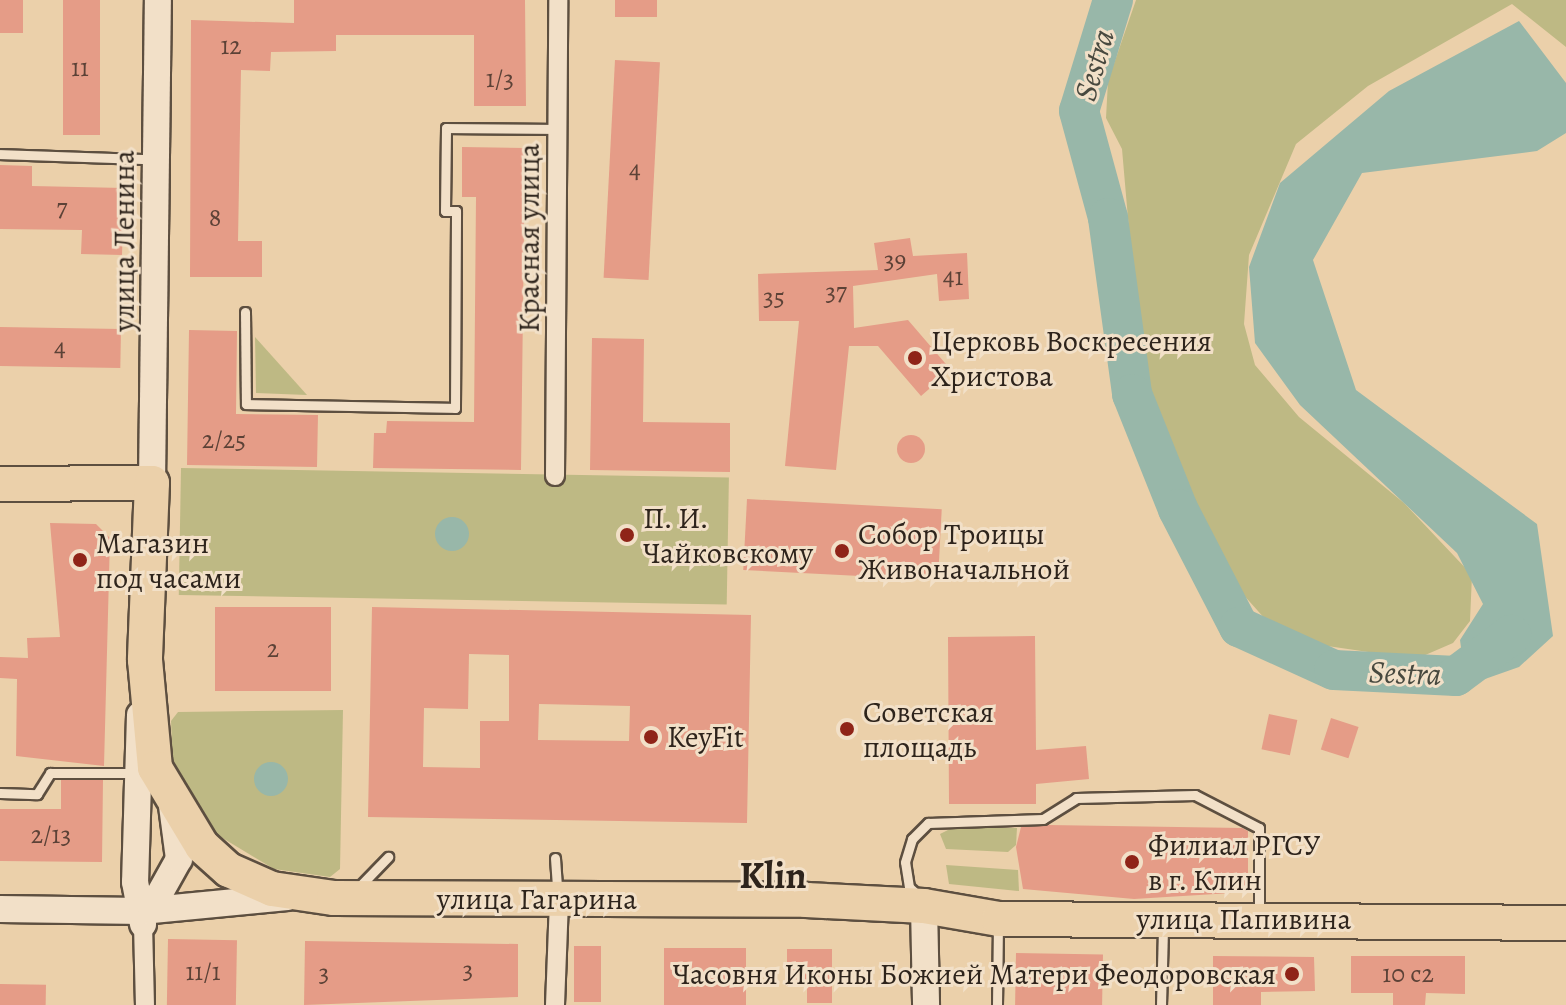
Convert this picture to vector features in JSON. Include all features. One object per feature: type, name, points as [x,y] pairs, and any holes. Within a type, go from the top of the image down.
[{"type":"highway","points":[[0,484],[152,483],[145,660],[155,768],[170,800],[229,870],[272,889],[342,898]]},
{"type":"highway","name":"улица Гагарина","points":[[342,898],[924,906]]},
{"type":"highway","name":"улица Папивина","points":[[924,906],[999,919],[1259,918],[1566,923]]},
{"type":"street","name":"улица Ленина","points":[[152,483],[158,0]]},
{"type":"street","name":"Красная улица","points":[[555,476],[558,0]]},
{"type":"street","points":[[145,660],[134,773],[145,915],[145,1005]]},
{"type":"street","points":[[145,915],[179,859],[170,800]]},
{"type":"street","name":"улица Гагарина","points":[[0,909],[145,915],[342,898]]},
{"type":"street","points":[[555,1005],[559,899]]},
{"type":"street","points":[[924,906],[926,1005]]},
{"type":"lane","points":[[245,312],[246,404],[455,408],[456,211],[445,211],[446,128],[557,129]]},
{"type":"lane","points":[[0,154],[145,159]]},
{"type":"lane","points":[[0,793],[37,794],[50,773],[134,773]]},
{"type":"lane","points":[[924,906],[909,887],[905,862],[912,839],[928,823],[1043,819],[1076,798],[1181,794],[1209,800],[1259,828],[1259,918]]},
{"type":"lane","points":[[342,898],[388,857]]},
{"type":"lane","points":[[555,858],[559,899]]},
{"type":"lane","points":[[997,1005],[999,919]]},
{"type":"lane","points":[[1161,1005],[1164,920]]},
{"type":"shaded area","points":[[1136,0],[1566,0],[1566,47],[1512,4],[1368,86],[1296,144],[1249,255],[1244,324],[1255,365],[1299,417],[1404,503],[1472,575],[1470,621],[1453,643],[1416,659],[1307,643],[1266,620],[1216,564],[1142,380],[1122,149],[1106,118],[1108,81]]},
{"type":"shaded area","points":[[1519,21],[1566,83],[1566,133],[1537,151],[1362,173],[1313,260],[1356,390],[1537,524],[1553,636],[1519,667],[1485,679],[1462,655],[1460,640],[1483,604],[1457,553],[1300,405],[1255,343],[1249,267],[1280,183],[1389,91]]},
{"type":"shaded area","points":[[255,337],[307,395],[256,393]]},
{"type":"shaded area","points":[[181,468],[729,478],[727,605],[179,595]]},
{"type":"shaded area","points":[[452,517],[464,522],[469,534],[464,546],[452,551],[440,546],[435,534],[440,522]]},
{"type":"shaded area","points":[[343,710],[340,869],[330,877],[274,869],[206,828],[173,770],[171,721],[178,712]]},
{"type":"shaded area","points":[[271,762],[283,767],[288,779],[283,791],[271,796],[259,791],[254,779],[259,767]]},
{"type":"shaded area","points":[[952,828],[1017,828],[1016,845],[1008,852],[946,849],[940,834]]},
{"type":"shaded area","points":[[946,865],[1018,870],[1019,891],[949,884]]},
{"type":"building","points":[[0,0],[23,0],[23,33],[0,33]]},
{"type":"building","points":[[63,0],[100,0],[100,135],[63,135]]},
{"type":"building","points":[[294,0],[525,0],[526,106],[474,106],[474,35],[336,35],[336,51],[271,52],[270,71],[241,70],[238,241],[262,241],[262,277],[190,277],[191,20],[294,23]]},
{"type":"building","points":[[615,0],[657,0],[657,17],[615,17]]},
{"type":"building","points":[[615,60],[660,62],[649,280],[604,278]]},
{"type":"building","points":[[462,147],[525,148],[521,470],[373,468],[374,433],[386,433],[387,421],[474,422],[476,197],[462,197]]},
{"type":"building","points":[[0,165],[32,166],[32,186],[124,188],[122,255],[81,254],[82,230],[0,229]]},
{"type":"building","points":[[910,238],[913,256],[967,253],[969,299],[939,301],[937,274],[853,286],[854,328],[908,320],[951,370],[921,396],[878,346],[849,346],[836,470],[785,466],[799,321],[759,321],[758,274],[878,270],[874,243]]},
{"type":"building","points":[[0,327],[121,329],[120,368],[0,366]]},
{"type":"building","points":[[189,330],[237,331],[236,414],[318,415],[317,467],[187,465]]},
{"type":"building","points":[[592,338],[644,339],[643,422],[730,423],[730,472],[590,470]]},
{"type":"building","points":[[911,435],[921,439],[925,449],[921,459],[911,463],[901,459],[897,449],[901,439]]},
{"type":"building","name":"Собор Троицы Живоначальной","points":[[747,499],[942,509],[938,580],[743,570]]},
{"type":"building","points":[[50,523],[96,524],[110,538],[104,766],[16,756],[17,679],[0,678],[0,657],[28,658],[27,638],[60,637]]},
{"type":"building","points":[[215,607],[331,607],[331,691],[215,691]]},
{"type":"building","points":[[372,607],[751,615],[747,823],[368,817]],"holes":[[[469,654],[509,655],[509,721],[480,721],[480,768],[423,767],[424,708],[468,709]],[[539,704],[630,706],[629,741],[538,740]]]},
{"type":"building","points":[[1035,636],[1036,750],[1086,746],[1089,779],[1036,784],[1036,804],[949,804],[948,637]]},
{"type":"building","points":[[1269,714],[1297,720],[1290,755],[1262,749]]},
{"type":"building","points":[[1331,718],[1359,727],[1348,758],[1321,749]]},
{"type":"building","points":[[61,780],[103,780],[102,862],[0,861],[0,809],[61,809]]},
{"type":"building","name":"Филиал РГСУ в г. Клин","points":[[1021,827],[1242,828],[1248,831],[1248,892],[1134,899],[1023,889],[1016,847]]},
{"type":"building","points":[[168,939],[237,940],[236,1005],[167,1005]]},
{"type":"building","points":[[305,941],[518,944],[518,997],[304,1005]]},
{"type":"building","points":[[574,946],[601,946],[601,1002],[574,1002]]},
{"type":"building","points":[[664,948],[746,948],[746,1005],[664,1005]]},
{"type":"building","points":[[787,949],[832,949],[832,1003],[807,1003],[807,986],[787,986]]},
{"type":"building","points":[[1016,953],[1103,955],[1102,1005],[1015,1005]]},
{"type":"building","points":[[1213,956],[1314,957],[1315,991],[1261,992],[1261,1005],[1213,1005]]},
{"type":"building","points":[[1351,956],[1465,956],[1465,994],[1426,993],[1425,1005],[1393,1005],[1393,993],[1351,993]]},
{"type":"building","points":[[0,984],[46,985],[46,1005],[0,1005]]},
{"type":"waterway","name":"Sestra","points":[[1113,0],[1079,111],[1108,218],[1132,394],[1178,509],[1239,627],[1334,670],[1456,676],[1511,635]]},
{"type":"place","name":"Церковь Воскресения Христова","points":[[915,358]]},
{"type":"place","name":"П. И. Чайковскому","points":[[627,535]]},
{"type":"place","name":"Собор Троицы Живоначальной","points":[[842,551]]},
{"type":"place","name":"Магазин под часами","points":[[80,560]]},
{"type":"place","name":"Советская площадь","points":[[847,729]]},
{"type":"place","name":"KeyFit","points":[[651,737]]},
{"type":"place","name":"Филиал РГСУ в г. Клин","points":[[1132,862]]},
{"type":"place","name":"Часовня Иконы Божией Матери Феодоровская","points":[[1292,974]]},
{"type":"district","name":"Klin","points":[[773,876]]}]
